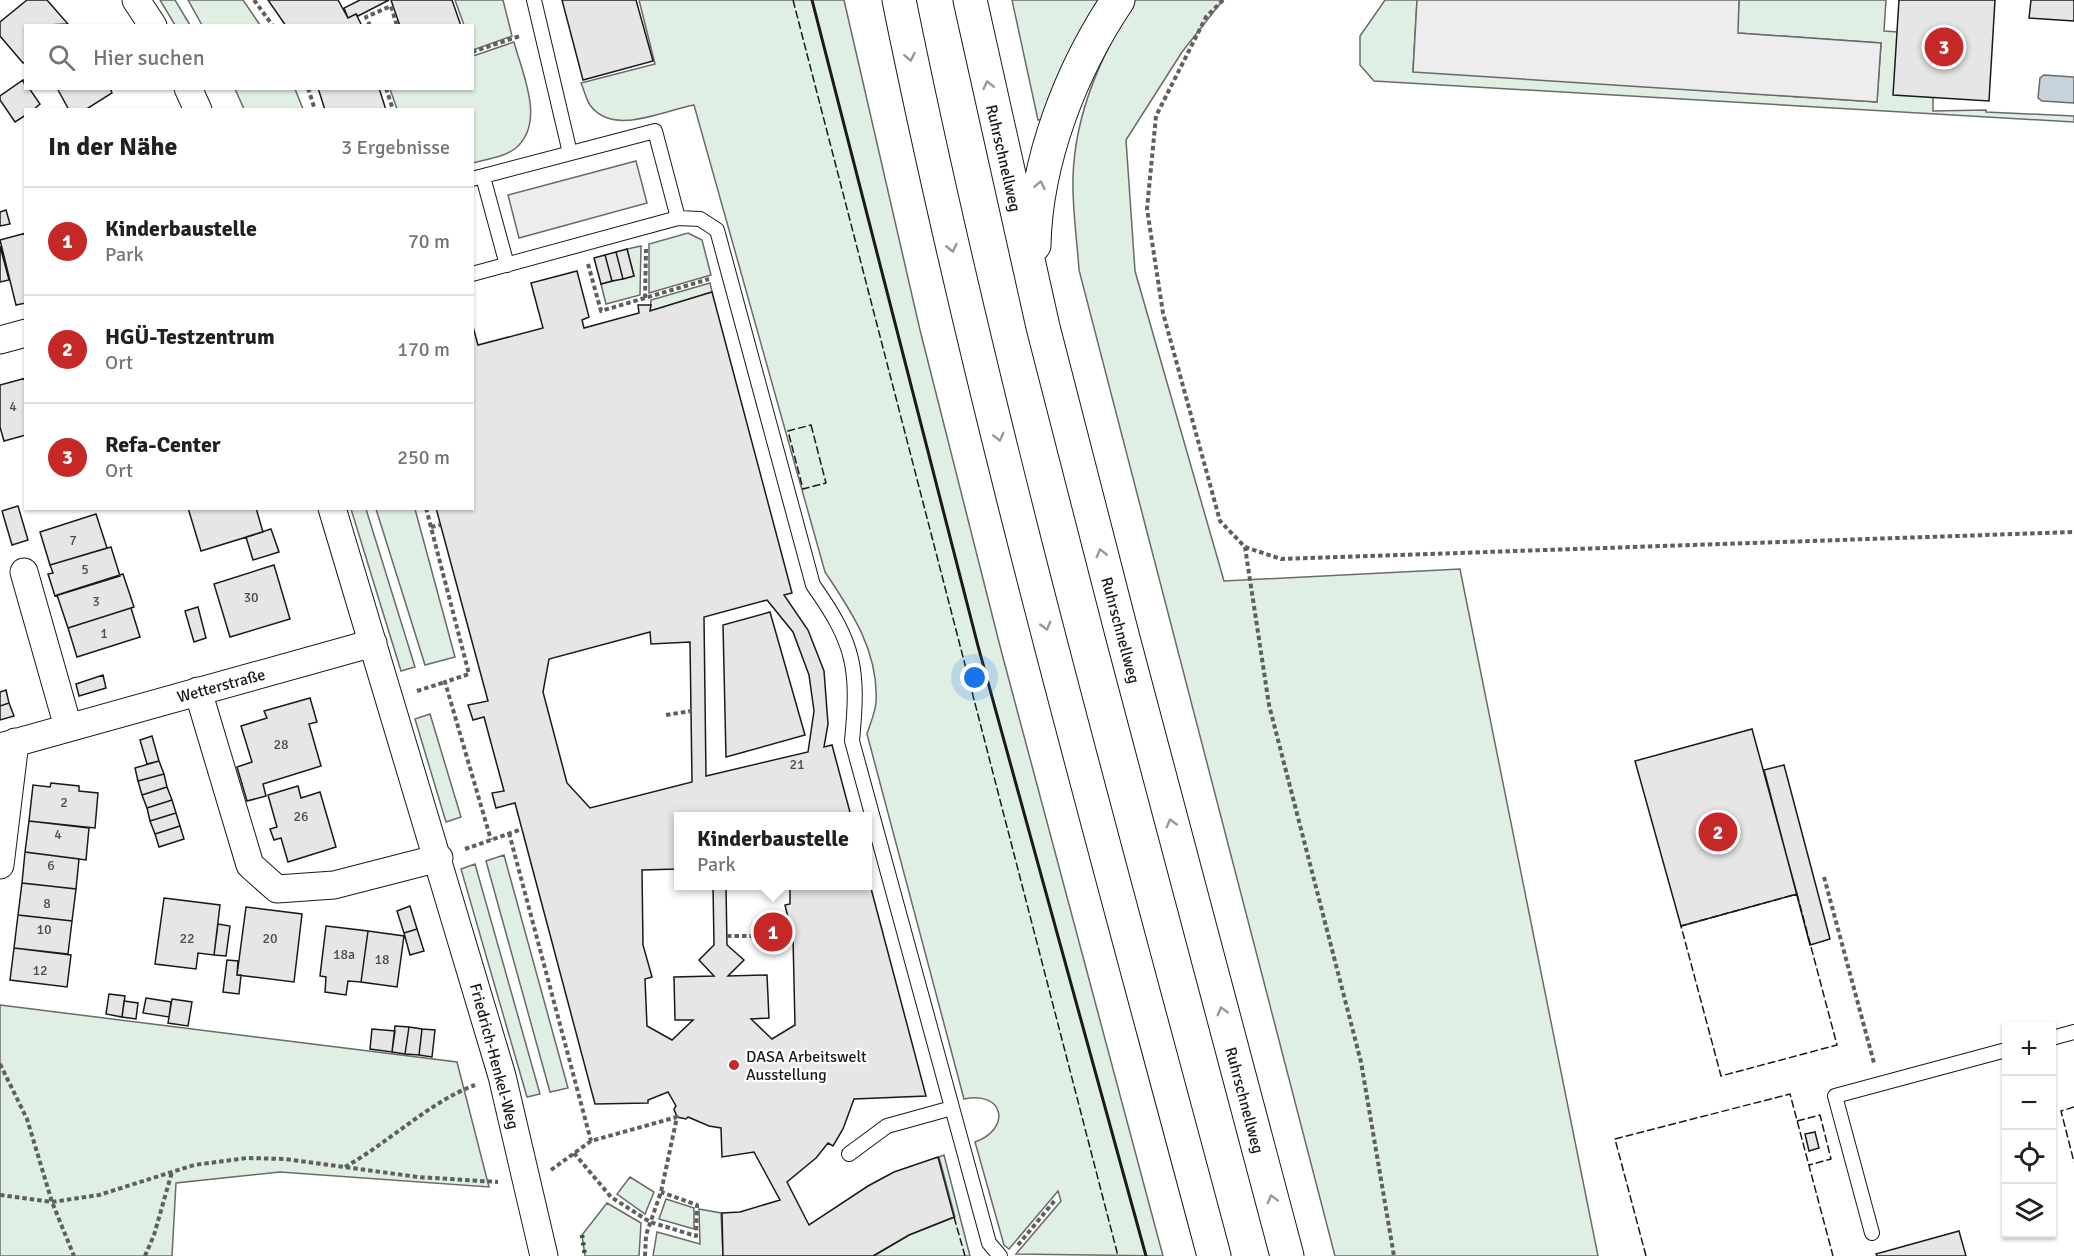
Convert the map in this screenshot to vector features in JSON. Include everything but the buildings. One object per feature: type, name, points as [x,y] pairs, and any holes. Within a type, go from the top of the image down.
[{"type":"highway","points":[[898,0],[931,161],[1035,584],[1214,1256]]},
{"type":"highway","name":"Ruhrschnellweg","points":[[970,0],[1043,327],[1123,639],[1287,1256]]},
{"type":"highway","points":[[1043,327],[1034,255],[1042,178],[1078,73],[1118,0]]},
{"type":"street","points":[[136,0],[152,24]]},
{"type":"street","points":[[189,90],[197,108]]},
{"type":"street","points":[[0,340],[24,334]]},
{"type":"street","name":"Friedrich-Henkel-Weg","points":[[333,510],[439,858],[502,1076],[529,1185],[543,1256]]},
{"type":"street","points":[[24,572],[68,727]]},
{"type":"street","name":"Wetterstraße","points":[[0,865],[8,745],[373,643]]},
{"type":"street","points":[[198,691],[250,865],[277,889],[334,885],[439,858]]},
{"type":"lane","points":[[534,0],[570,153]]},
{"type":"lane","points":[[507,265],[478,178],[655,130],[678,218]]},
{"type":"lane","points":[[474,273],[678,218],[700,219],[717,230],[813,585],[836,617],[853,660],[856,699],[852,741],[871,812]]},
{"type":"lane","points":[[872,814],[989,1243],[1006,1254]]},
{"type":"lane","points":[[2056,1037],[2074,1032]]},
{"type":"lane","points":[[1872,1233],[1835,1096],[2002,1051]]},
{"type":"lane","points":[[849,1154],[887,1126],[952,1108]]},
{"type":"path","points":[[254,0],[272,24]]},
{"type":"path","points":[[1223,0],[1206,17],[1156,116],[1147,208],[1163,313],[1220,521],[1245,547],[1281,559],[2074,532]]},
{"type":"path","points":[[369,24],[366,17],[391,6],[396,24]]},
{"type":"path","points":[[474,51],[541,30]]},
{"type":"path","points":[[309,90],[314,108]]},
{"type":"path","points":[[387,90],[392,108]]},
{"type":"path","points":[[645,298],[646,227]]},
{"type":"path","points":[[582,245],[601,310],[716,277]]},
{"type":"path","points":[[427,510],[469,674],[445,682],[491,840],[522,829]]},
{"type":"path","points":[[431,527],[440,525]]},
{"type":"path","points":[[1245,547],[1269,705],[1361,1062],[1394,1256]]},
{"type":"path","points":[[666,715],[691,711]]},
{"type":"path","points":[[509,833],[591,1142]]},
{"type":"path","points":[[1824,877],[1880,1084]]},
{"type":"path","points":[[727,936],[776,936]]},
{"type":"path","points":[[0,1064],[27,1119],[52,1202],[74,1256]]},
{"type":"path","points":[[344,1167],[375,1150],[459,1091],[502,1076]]},
{"type":"path","points":[[0,1195],[52,1202],[99,1195],[194,1165],[247,1158],[285,1159],[418,1177],[529,1185],[591,1142],[677,1117],[661,1192],[646,1235],[645,1256]]},
{"type":"path","points":[[574,1154],[611,1197],[650,1222],[696,1236],[697,1205],[661,1192]]},
{"type":"path","points":[[145,1256],[154,1235],[172,1172]]},
{"type":"path","points":[[1006,1254],[1056,1199]]},
{"type":"green space","points":[[160,0],[175,0],[189,24],[174,24]]},
{"type":"green space","points":[[188,0],[243,0],[259,24],[201,24]]},
{"type":"green space","points":[[455,0],[503,0],[512,36],[474,50],[474,24],[464,24]]},
{"type":"green space","points":[[639,0],[844,0],[920,330],[1001,650],[1163,1256],[1016,1254],[1061,1201],[1058,1191],[1009,1249],[1004,1245],[975,1142],[995,1129],[998,1112],[995,1105],[988,1100],[964,1099],[867,734],[876,703],[873,667],[862,633],[825,572],[694,105],[639,119],[612,119],[600,114],[590,105],[581,83],[655,64]]},
{"type":"green space","points":[[1012,0],[1101,0],[1052,119],[1038,120]]},
{"type":"green space","points":[[1135,0],[1223,0],[1182,52],[1126,140],[1135,271],[1224,581],[1460,569],[1598,1256],[1335,1256],[1079,270],[1073,177],[1079,130],[1092,84],[1101,63]]},
{"type":"green space","points":[[1385,0],[1417,0],[1413,71],[1877,102],[1881,43],[1737,33],[1739,0],[1886,0],[1884,31],[1898,32],[1933,97],[1933,111],[1986,110],[1986,112],[2074,116],[2074,122],[1374,81],[1360,65],[1360,36]]},
{"type":"green space","points":[[514,42],[526,82],[531,111],[525,137],[516,148],[501,156],[474,163],[474,108],[397,108],[390,90],[474,90],[474,56]]},
{"type":"green space","points":[[235,90],[295,90],[303,108],[244,108]]},
{"type":"green space","points":[[688,233],[702,240],[711,275],[649,293],[649,244]]},
{"type":"green space","points":[[641,246],[640,295],[606,304],[601,284],[634,276],[627,249]]},
{"type":"green space","points":[[710,283],[712,292],[650,311],[651,300]]},
{"type":"green space","points":[[351,510],[366,510],[415,667],[401,671]]},
{"type":"green space","points":[[376,510],[415,510],[455,657],[425,665]]},
{"type":"green space","points":[[430,714],[461,817],[446,822],[415,719]]},
{"type":"green space","points":[[504,855],[568,1088],[550,1092],[486,861]]},
{"type":"green space","points":[[475,864],[540,1094],[527,1097],[461,869]]},
{"type":"green space","points":[[0,1005],[457,1062],[489,1187],[280,1172],[176,1183],[172,1256],[0,1256]]},
{"type":"green space","points":[[944,1155],[970,1256],[874,1256],[909,1235],[955,1217],[939,1157]]},
{"type":"green space","points":[[630,1177],[654,1192],[645,1214],[617,1194]]},
{"type":"green space","points":[[666,1199],[694,1208],[694,1229],[659,1219]]},
{"type":"green space","points":[[607,1203],[641,1223],[639,1256],[585,1256],[582,1235]]},
{"type":"green space","points":[[699,1209],[721,1213],[723,1256],[653,1256],[657,1232],[700,1244]]},
{"type":"shaded area","points":[[1417,0],[1739,0],[1738,33],[1881,43],[1877,102],[1413,72]]},
{"type":"shaded area","points":[[2044,75],[2074,77],[2074,103],[2042,101],[2038,98],[2040,78]]},
{"type":"shaded area","points":[[636,161],[647,203],[519,238],[508,195]]},
{"type":"hedge","points":[[582,1235],[585,1256]]},
{"type":"fence","points":[[793,0],[1118,1256]]},
{"type":"fence","points":[[811,425],[826,483],[803,489],[788,431],[811,425]]},
{"type":"fence","points":[[1797,894],[1837,1045],[1721,1076],[1681,926],[1797,894]]},
{"type":"fence","points":[[1646,1256],[1615,1139],[1790,1094],[1833,1256]]},
{"type":"fence","points":[[2074,1107],[2061,1111],[2074,1162]]},
{"type":"fence","points":[[1797,1121],[1820,1115],[1831,1159],[1809,1165]]},
{"type":"fence","points":[[954,1217],[965,1256]]},
{"type":"wall","points":[[812,0],[978,646],[1146,1256]]},
{"type":"place","name":"Refa-Center","points":[[1944,47]]},
{"type":"place","name":"HGÜ-Testzentrum","points":[[1718,832]]},
{"type":"place","name":"Kinderbaustelle","points":[[773,932]]},
{"type":"place","name":"DASA Arbeitswelt Ausstellung","points":[[734,1065]]}]
